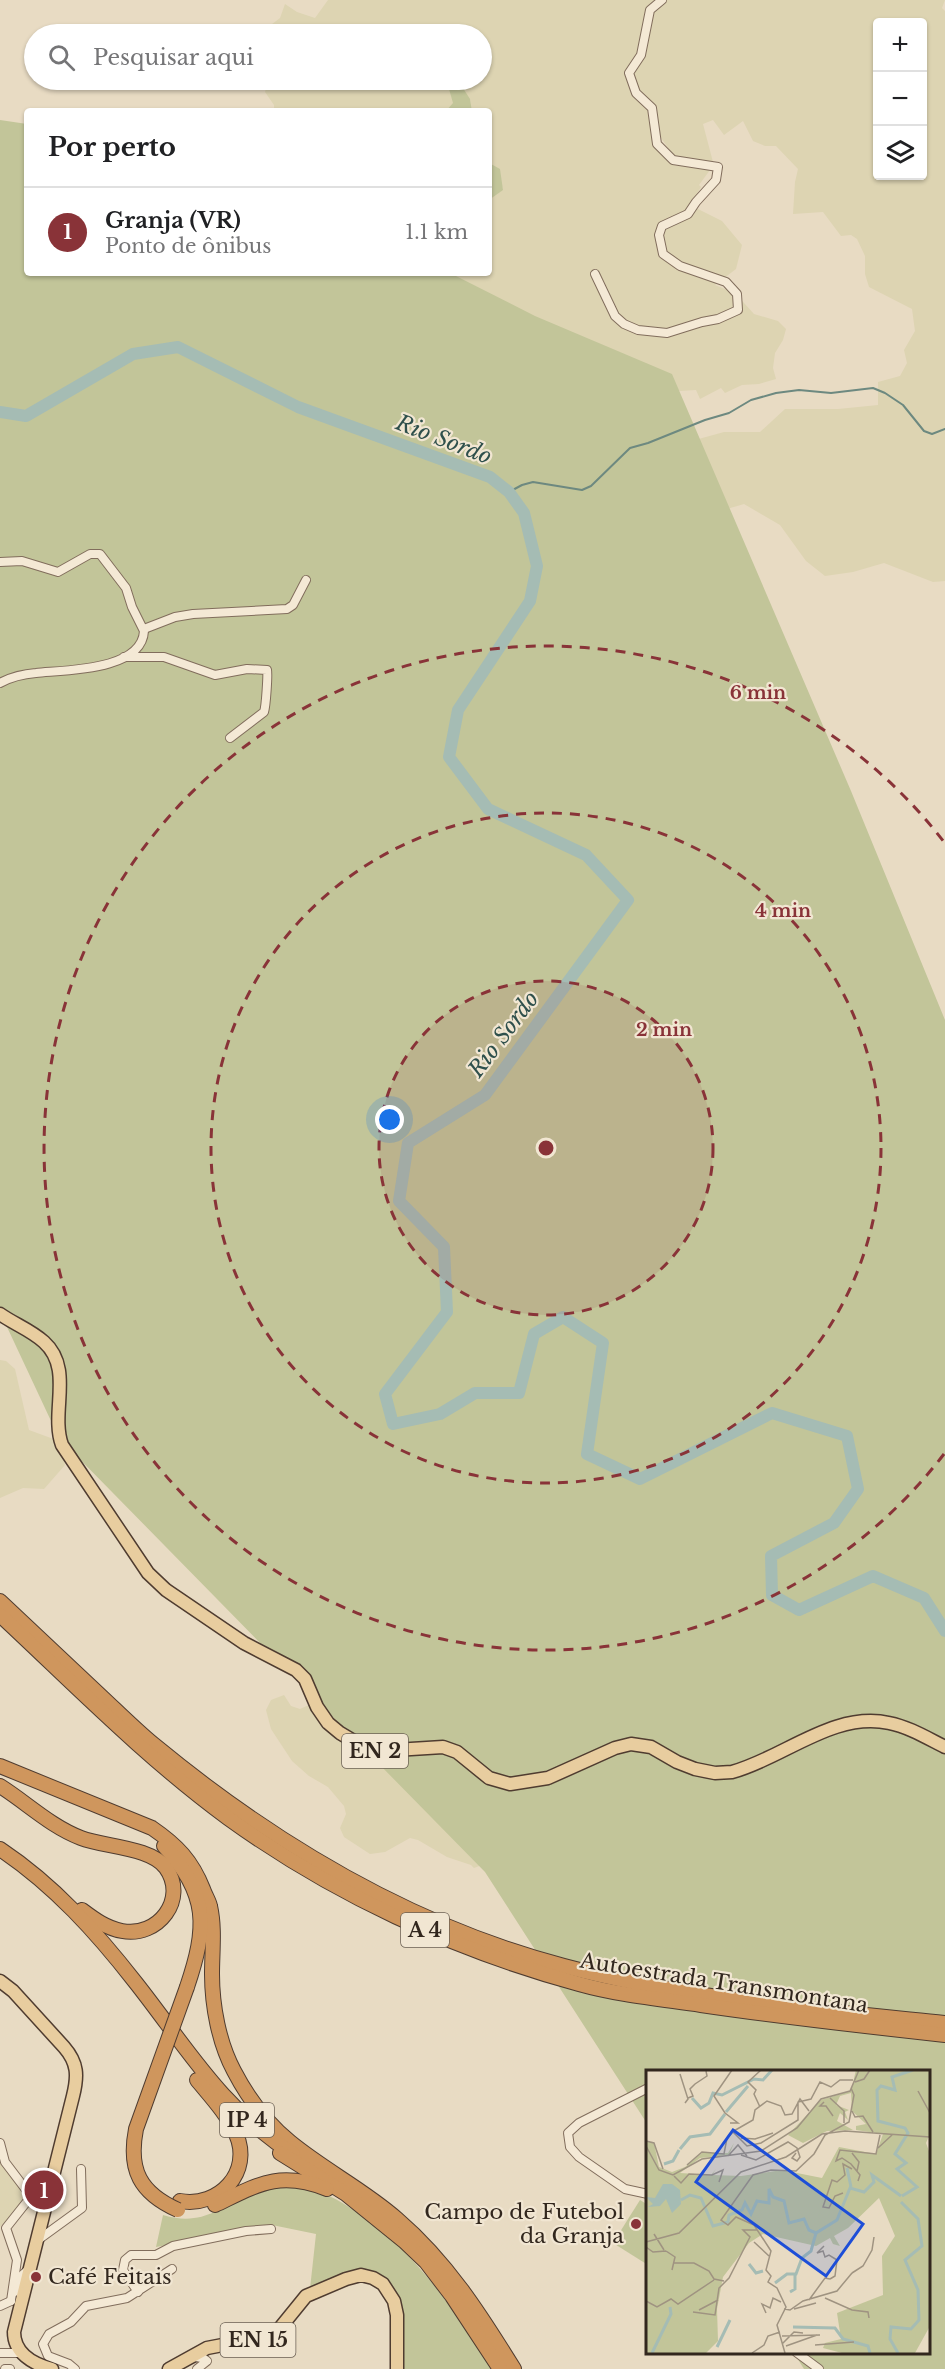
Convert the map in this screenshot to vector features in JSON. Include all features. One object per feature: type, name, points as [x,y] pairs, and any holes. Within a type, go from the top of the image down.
[{"type":"highway","name":"Autoestrada Transmontana","points":[[0,1601],[151,1743],[236,1807],[299,1850],[365,1888],[435,1920],[503,1947],[563,1966],[622,1980],[709,1995],[945,2023]]},
{"type":"highway","name":"Autoestrada Transmontana","points":[[0,1615],[146,1751],[227,1817],[294,1862],[364,1901],[432,1934],[501,1960],[582,1985],[792,2018],[945,2035]]},
{"type":"highway","points":[[0,1766],[152,1828],[169,1839],[184,1854],[196,1872],[210,1905],[213,2002],[219,2032],[232,2068],[246,2092],[257,2109],[291,2143],[384,2208],[430,2250],[469,2298],[513,2369]]},
{"type":"highway","points":[[0,1775],[146,1836],[164,1846],[177,1860],[189,1877],[198,1899],[202,1925],[190,1991]]},
{"type":"highway","points":[[0,1786],[41,1816],[80,1838],[156,1858],[165,1866],[172,1878],[174,1893],[171,1905],[158,1924],[149,1929],[131,1932],[113,1929],[94,1920],[47,1880],[0,1849]]},
{"type":"highway","name":"IP 4","points":[[0,1849],[76,1917],[194,2070],[250,2131],[281,2154],[346,2194],[376,2217],[426,2262],[452,2296],[500,2369]]},
{"type":"highway","name":"IP 4","points":[[0,1849],[60,1896],[96,1934],[191,2057],[245,2119],[379,2209],[418,2244],[459,2291],[513,2369]]},
{"type":"highway","points":[[206,1897],[208,1927],[206,1949],[136,2129],[133,2145],[135,2167],[141,2183],[153,2197],[197,2211],[212,2207],[261,2183],[277,2180],[296,2181],[325,2188],[376,2217]]},
{"type":"highway","points":[[129,1984],[190,2071],[228,2119],[237,2136],[240,2158],[232,2182],[224,2191],[208,2200],[179,2205]]},
{"type":"main road","name":"EN 2","points":[[0,1314],[39,1338],[52,1352],[60,1375],[59,1428],[63,1445],[148,1573],[166,1590],[238,1639],[294,1669],[305,1679],[326,1721],[339,1733],[365,1748],[380,1751],[443,1747],[457,1752],[491,1779],[513,1784],[548,1778],[612,1749],[631,1744],[651,1747],[681,1764],[701,1771],[719,1774],[732,1772],[834,1728],[868,1721],[896,1725],[945,1746]]},
{"type":"main road","points":[[0,1981],[13,1991],[64,2047],[72,2057],[76,2068],[75,2090],[14,2332],[16,2344],[22,2353],[47,2368]]},
{"type":"main road","name":"EN 15","points":[[169,2369],[190,2356],[217,2346],[270,2336],[280,2328],[303,2299],[331,2284],[354,2276],[365,2276],[376,2280],[388,2290],[397,2311],[397,2369]]},
{"type":"street","points":[[595,274],[615,316],[624,324],[638,330],[667,333],[702,321],[718,319],[738,310],[737,294],[726,282],[680,266],[663,254],[659,235],[662,226],[688,214],[716,180],[718,167],[673,160],[657,144],[652,108],[636,93],[629,73],[640,55],[650,10],[662,0]]},
{"type":"street","points":[[0,562],[24,561],[58,572],[90,554],[100,554],[126,588],[132,607],[144,629],[140,644],[124,657]]},
{"type":"street","points":[[144,629],[174,618],[195,614],[244,610],[271,611],[288,608],[293,605],[306,580]]},
{"type":"street","points":[[0,682],[34,673],[91,668],[124,657],[165,657],[215,675],[248,669],[266,669],[268,674],[265,684],[264,712],[230,738]]},
{"type":"street","points":[[646,2089],[579,2123],[568,2133],[570,2147],[579,2157],[625,2189],[646,2194]]},
{"type":"street","points":[[0,2143],[5,2162],[27,2191],[29,2199],[6,2228],[17,2257],[11,2301]]},
{"type":"street","points":[[36,2241],[82,2208],[81,2169]]},
{"type":"street","points":[[138,2292],[123,2270],[123,2263],[129,2257],[137,2254],[156,2255],[173,2246],[246,2231],[271,2229]]},
{"type":"street","points":[[0,2306],[11,2301],[20,2277],[30,2268]]},
{"type":"street","points":[[75,2369],[69,2364],[48,2356],[43,2347],[45,2339],[71,2322],[86,2306],[124,2299],[172,2269]]},
{"type":"street","points":[[0,2353],[22,2353]]},
{"type":"street","points":[[799,2354],[819,2369]]},
{"type":"street","points":[[190,2356],[206,2360],[206,2364],[196,2369]]},
{"type":"shaded area","points":[[328,0],[945,0],[942,8],[945,11],[945,581],[933,582],[884,563],[853,572],[825,576],[806,561],[780,525],[744,504],[727,509],[695,440],[724,432],[760,432],[785,409],[838,409],[878,405],[878,382],[900,376],[907,363],[904,350],[915,331],[912,309],[869,287],[865,274],[865,256],[857,239],[851,235],[841,236],[823,212],[793,214],[798,169],[776,146],[765,146],[753,141],[743,121],[724,135],[713,120],[703,124],[713,162],[674,156],[661,138],[653,142],[673,165],[710,170],[699,185],[701,187],[690,205],[722,221],[742,245],[736,269],[715,285],[735,293],[754,314],[778,321],[786,329],[783,340],[775,353],[773,368],[776,379],[759,384],[742,385],[725,393],[721,388],[700,399],[696,390],[629,394],[436,290],[448,276],[492,276],[492,198],[503,189],[492,166],[492,108],[472,108],[470,99],[453,104],[449,108],[274,108],[265,92],[266,90],[492,90],[492,24],[272,24],[280,18],[285,4],[297,12],[315,18]]},
{"type":"shaded area","points":[[0,1360],[6,1361],[15,1369],[29,1430],[59,1441],[65,1465],[44,1489],[23,1488],[0,1498]]},
{"type":"shaded area","points":[[284,1695],[291,1706],[300,1709],[320,1700],[482,1865],[474,1868],[410,1838],[385,1852],[370,1854],[344,1837],[340,1828],[346,1814],[344,1806],[328,1787],[309,1776],[292,1761],[271,1729],[266,1710],[271,1700]]},
{"type":"shaded area","points":[[0,2158],[26,2197],[25,2201],[0,2227]]},
{"type":"green space","points":[[449,90],[464,90],[470,99],[472,108],[449,108],[453,103]]},
{"type":"green space","points":[[0,120],[24,124],[24,276],[456,276],[535,316],[672,374],[851,791],[945,1020],[945,2369],[804,2369],[795,2354],[930,2354],[930,2070],[646,2070],[646,2122],[485,1872],[59,1438],[0,1312]]},
{"type":"green space","points":[[492,165],[500,169],[503,190],[492,198]]},
{"type":"green space","points":[[273,2187],[301,2187],[322,2193],[349,2207],[377,2227],[397,2244],[432,2282],[492,2369],[401,2369],[398,2297],[383,2276],[363,2269],[310,2289],[316,2234],[272,2225],[156,2247],[163,2215],[187,2219],[198,2218]]},
{"type":"green space","name":"Campo de Futebol da Granja","points":[[640,2200],[646,2204],[646,2264],[613,2243]]},
{"type":"waterway","name":"Rio Sordo","points":[[0,412],[26,416],[133,354],[178,347],[298,407],[490,477],[509,492],[524,513],[537,566],[530,601],[458,710],[449,757],[488,809],[586,855],[628,900],[485,1095],[408,1143],[399,1201],[444,1247],[447,1312],[385,1394],[393,1424],[440,1414],[475,1393],[519,1393],[534,1334],[563,1317],[603,1343],[587,1454],[640,1479],[772,1413],[847,1436],[858,1489],[834,1523],[771,1556],[772,1595],[799,1610],[873,1576],[924,1598],[945,1631]]},
{"type":"waterway","points":[[509,492],[533,482],[582,490],[591,486],[630,448],[729,413],[751,400],[776,393],[799,390],[831,393],[873,388],[903,405],[924,431],[932,434],[945,429]]},
{"type":"place","name":"Granja (VR)","points":[[44,2190]]},
{"type":"place","name":"Campo de Futebol da Granja","points":[[636,2224]]},
{"type":"place","name":"Café Feitais","points":[[36,2277]]}]
